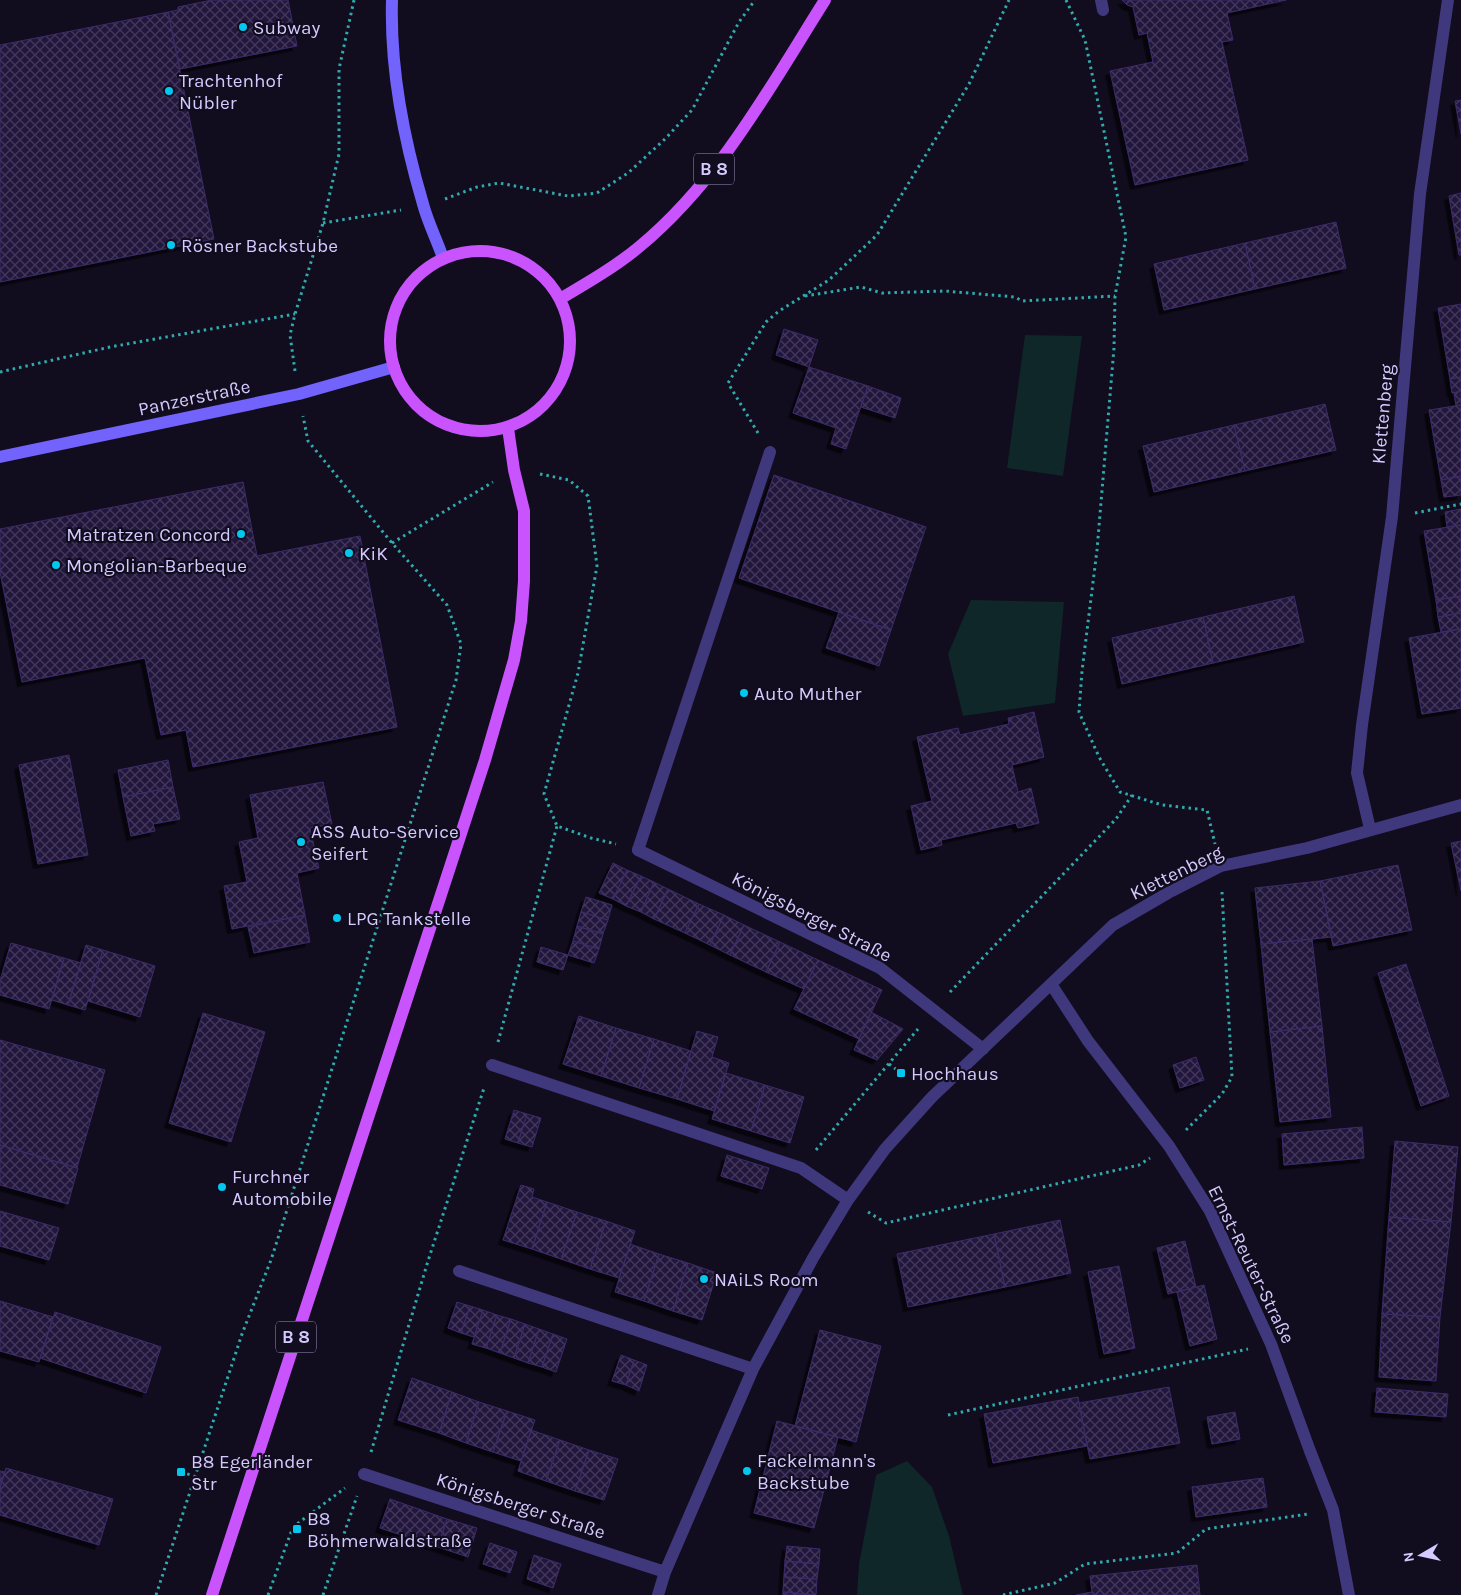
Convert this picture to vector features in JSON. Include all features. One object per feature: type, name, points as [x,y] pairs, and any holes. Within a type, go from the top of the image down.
[{"type":"main road","points":[[392,0],[395,64],[401,112],[424,206],[443,258]]},
{"type":"main road","name":"B 8","points":[[560,299],[614,266],[639,247],[709,177],[736,141],[825,0]]},
{"type":"main road","points":[[488,250],[517,258],[536,270],[552,286],[560,299],[568,317],[571,336],[570,356],[564,376],[555,393],[542,408],[526,420],[508,428],[484,431],[461,430],[431,417],[408,395],[400,382],[394,367],[390,335],[392,319],[406,289],[416,277],[443,258],[472,251],[488,250]]},
{"type":"main road","name":"Panzerstraße","points":[[0,457],[299,394],[394,367]]},
{"type":"main road","name":"B 8","points":[[212,1595],[486,760],[514,660],[521,621],[525,546],[524,511],[514,470],[508,428]]},
{"type":"street","name":"Klettenberg","points":[[1370,829],[1357,773],[1362,725],[1392,517],[1420,194],[1448,0]]},
{"type":"street","points":[[638,850],[770,452]]},
{"type":"street","name":"Klettenberg","points":[[1051,984],[1113,925],[1168,893],[1221,866],[1307,848],[1461,804]]},
{"type":"street","name":"Königsberger Straße","points":[[638,850],[880,968],[983,1049]]},
{"type":"street","points":[[658,1595],[665,1572],[753,1369],[813,1258],[848,1200],[884,1149],[922,1107],[1051,984]]},
{"type":"street","name":"Ernst-Reuter-Straße","points":[[1051,984],[1088,1041],[1169,1146],[1210,1211],[1271,1344],[1333,1510],[1349,1595]]},
{"type":"street","points":[[492,1065],[801,1168],[848,1200]]},
{"type":"street","points":[[460,1271],[753,1369]]},
{"type":"street","name":"Königsberger Straße","points":[[364,1474],[665,1572]]},
{"type":"path","points":[[156,1595],[242,1334],[271,1260],[456,680],[461,644],[447,605],[308,441],[299,394],[290,335],[294,314],[323,222],[339,154],[339,69],[354,0]]},
{"type":"path","points":[[323,222],[424,206],[477,187],[499,183],[568,196],[597,193],[628,173],[665,139],[692,110],[739,22],[755,0]]},
{"type":"path","points":[[770,452],[728,383],[766,322],[779,310],[829,280],[877,235],[969,84],[1009,0]]},
{"type":"path","points":[[848,1200],[886,1223],[1139,1165],[1169,1146],[1222,1094],[1232,1077],[1221,866],[1207,810],[1162,805],[1120,792],[1099,757],[1079,712],[1097,550],[1114,348],[1115,296],[1126,237],[1085,40],[1066,0]]},
{"type":"path","points":[[802,296],[861,287],[882,294],[945,291],[1015,298],[1022,301],[1115,296]]},
{"type":"path","points":[[0,372],[110,347],[294,314]]},
{"type":"path","points":[[323,1595],[364,1474],[428,1261],[492,1065],[557,826],[544,794],[578,673],[597,566],[588,496],[569,480],[514,470],[392,542]]},
{"type":"path","points":[[1392,517],[1461,504]]},
{"type":"path","points":[[801,1168],[934,1010],[1116,818],[1132,796]]},
{"type":"path","points":[[557,826],[591,838],[638,850]]},
{"type":"path","points":[[889,1064],[901,1073]]},
{"type":"path","points":[[948,1415],[1271,1344]]},
{"type":"path","points":[[181,1472],[194,1476]]},
{"type":"path","points":[[268,1595],[295,1528],[364,1474]]},
{"type":"path","points":[[1002,1595],[1055,1583],[1085,1564],[1177,1553],[1206,1528],[1333,1510]]},
{"type":"green space","points":[[1025,335],[1082,336],[1063,476],[1007,468]]},
{"type":"green space","points":[[971,600],[1064,602],[1055,703],[963,716],[948,654]]},
{"type":"green space","points":[[907,1461],[932,1487],[949,1536],[963,1595],[857,1595],[859,1564],[876,1475]]},
{"type":"building","points":[[212,0],[288,0],[297,46],[180,69],[168,12],[178,10],[178,7]]},
{"type":"building","points":[[1122,0],[1286,0],[1227,13],[1233,40],[1222,42],[1248,160],[1135,185],[1110,71],[1153,62],[1147,33],[1139,35],[1133,7],[1127,5]]},
{"type":"building","points":[[168,12],[214,239],[0,282],[0,45]]},
{"type":"building","points":[[1461,100],[1461,134],[1455,101]]},
{"type":"building","points":[[1461,193],[1461,255],[1459,255],[1449,196]]},
{"type":"building","points":[[1336,222],[1346,268],[1255,289],[1245,243]]},
{"type":"building","points":[[1245,243],[1255,289],[1164,310],[1154,264]]},
{"type":"building","points":[[1461,304],[1461,377],[1450,379],[1438,308]]},
{"type":"building","points":[[784,329],[818,340],[809,367],[776,355]]},
{"type":"building","points":[[809,367],[868,386],[846,449],[831,444],[836,428],[793,413]]},
{"type":"building","points":[[1461,377],[1461,391],[1452,393],[1450,379]]},
{"type":"building","points":[[868,386],[901,398],[895,418],[861,407]]},
{"type":"building","points":[[1461,391],[1461,405],[1456,406],[1454,393]]},
{"type":"building","points":[[1325,404],[1336,450],[1245,471],[1234,425]]},
{"type":"building","points":[[1461,405],[1461,476],[1441,480],[1429,410]]},
{"type":"building","points":[[1234,425],[1245,471],[1154,492],[1143,446]]},
{"type":"building","points":[[774,475],[926,527],[891,630],[739,578]]},
{"type":"building","points":[[1461,476],[1461,495],[1444,497],[1441,480]]},
{"type":"building","points":[[243,482],[257,556],[360,536],[397,727],[193,767],[186,730],[161,735],[145,658],[22,682],[0,572],[0,529]]},
{"type":"building","points":[[1461,509],[1461,525],[1447,527],[1445,512]]},
{"type":"building","points":[[1461,525],[1461,596],[1436,600],[1424,531]]},
{"type":"building","points":[[1294,596],[1304,642],[1213,663],[1203,617]]},
{"type":"building","points":[[1461,596],[1461,613],[1438,617],[1436,600]]},
{"type":"building","points":[[839,612],[891,630],[879,666],[826,648]]},
{"type":"building","points":[[1461,613],[1461,629],[1441,632],[1438,617]]},
{"type":"building","points":[[1203,617],[1213,663],[1122,684],[1112,638]]},
{"type":"building","points":[[1461,629],[1461,708],[1422,714],[1409,638]]},
{"type":"building","points":[[1034,712],[1044,757],[1012,765],[1018,792],[1031,788],[1039,823],[1018,828],[1016,823],[941,840],[942,845],[921,850],[911,806],[932,801],[917,737],[958,728],[960,735],[1009,724],[1008,718]]},
{"type":"building","points":[[69,755],[88,855],[38,864],[19,765]]},
{"type":"building","points":[[168,760],[173,787],[123,797],[118,770]]},
{"type":"building","points":[[323,782],[332,824],[310,828],[319,868],[297,873],[305,915],[232,929],[224,886],[247,882],[239,842],[258,838],[250,795]]},
{"type":"building","points":[[173,787],[180,819],[153,824],[155,831],[131,836],[123,797]]},
{"type":"building","points":[[1461,841],[1461,891],[1451,843]]},
{"type":"building","points":[[613,863],[627,870],[613,899],[599,893]]},
{"type":"building","points":[[1398,865],[1412,930],[1333,946],[1320,881]]},
{"type":"building","points":[[627,870],[641,876],[626,906],[613,899]]},
{"type":"building","points":[[641,876],[654,882],[641,912],[626,906]]},
{"type":"building","points":[[1320,881],[1332,937],[1261,944],[1255,888]]},
{"type":"building","points":[[654,882],[668,889],[654,919],[641,912]]},
{"type":"building","points":[[668,889],[699,904],[685,933],[654,919]]},
{"type":"building","points":[[586,897],[612,905],[608,920],[581,912]]},
{"type":"building","points":[[699,904],[724,915],[710,945],[685,933]]},
{"type":"building","points":[[581,912],[608,920],[603,934],[577,926]]},
{"type":"building","points":[[305,915],[310,942],[254,953],[248,927]]},
{"type":"building","points":[[724,915],[744,925],[730,955],[710,945]]},
{"type":"building","points":[[744,925],[780,942],[766,972],[730,955]]},
{"type":"building","points":[[577,926],[603,934],[599,949],[573,941]]},
{"type":"building","points":[[1312,939],[1322,1026],[1270,1032],[1261,944]]},
{"type":"building","points":[[573,941],[599,949],[594,963],[568,955]]},
{"type":"building","points":[[780,942],[818,960],[804,989],[766,972]]},
{"type":"building","points":[[11,943],[64,958],[49,1009],[0,995],[0,981]]},
{"type":"building","points":[[86,945],[103,950],[85,1010],[68,1005]]},
{"type":"building","points":[[541,947],[568,955],[563,970],[537,962]]},
{"type":"building","points":[[103,950],[155,966],[140,1017],[88,1001]]},
{"type":"building","points":[[64,958],[81,963],[68,1005],[52,1000]]},
{"type":"building","points":[[818,960],[882,990],[859,1039],[794,1009]]},
{"type":"building","points":[[1406,964],[1449,1096],[1421,1106],[1378,973]]},
{"type":"building","points":[[871,1012],[903,1029],[877,1060],[854,1050]]},
{"type":"building","points":[[203,1013],[265,1032],[231,1142],[169,1123]]},
{"type":"building","points":[[579,1016],[616,1028],[601,1076],[563,1064]]},
{"type":"building","points":[[1322,1026],[1331,1117],[1280,1122],[1270,1032]]},
{"type":"building","points":[[616,1028],[654,1039],[639,1088],[601,1076]]},
{"type":"building","points":[[697,1031],[718,1037],[712,1057],[729,1063],[714,1111],[677,1099]]},
{"type":"building","points":[[654,1039],[691,1051],[677,1099],[639,1088]]},
{"type":"building","points":[[0,1040],[105,1070],[77,1168],[0,1145]]},
{"type":"building","points":[[1196,1057],[1204,1080],[1180,1088],[1173,1065]]},
{"type":"building","points":[[726,1073],[765,1085],[751,1131],[712,1119]]},
{"type":"building","points":[[765,1085],[804,1097],[790,1143],[751,1131]]},
{"type":"building","points":[[514,1110],[527,1114],[518,1143],[505,1139]]},
{"type":"building","points":[[527,1114],[541,1118],[532,1147],[518,1143]]},
{"type":"building","points":[[1362,1127],[1364,1158],[1284,1165],[1282,1134]]},
{"type":"building","points":[[1395,1141],[1458,1147],[1451,1222],[1389,1217]]},
{"type":"building","points":[[0,1145],[78,1168],[68,1204],[0,1185]]},
{"type":"building","points":[[727,1155],[769,1168],[762,1189],[721,1176]]},
{"type":"building","points":[[521,1185],[534,1189],[532,1197],[547,1202],[532,1249],[503,1240]]},
{"type":"building","points":[[547,1202],[577,1212],[561,1259],[532,1249]]},
{"type":"building","points":[[0,1211],[59,1228],[49,1260],[0,1246]]},
{"type":"building","points":[[577,1212],[606,1221],[590,1269],[561,1259]]},
{"type":"building","points":[[1389,1217],[1451,1222],[1440,1317],[1382,1314]]},
{"type":"building","points":[[1060,1220],[1071,1273],[1005,1287],[994,1234]]},
{"type":"building","points":[[606,1221],[635,1231],[619,1278],[590,1269]]},
{"type":"building","points":[[994,1234],[1005,1287],[908,1307],[897,1254]]},
{"type":"building","points":[[1185,1241],[1196,1287],[1168,1294],[1157,1248]]},
{"type":"building","points":[[630,1244],[659,1254],[644,1301],[615,1292]]},
{"type":"building","points":[[659,1254],[688,1263],[673,1311],[644,1301]]},
{"type":"building","points":[[688,1263],[717,1273],[702,1320],[673,1311]]},
{"type":"building","points":[[1119,1266],[1135,1348],[1104,1354],[1088,1272]]},
{"type":"building","points":[[1204,1285],[1217,1339],[1190,1346],[1177,1292]]},
{"type":"building","points":[[0,1301],[53,1317],[39,1362],[0,1351]]},
{"type":"building","points":[[457,1302],[470,1306],[461,1333],[448,1328]]},
{"type":"building","points":[[470,1306],[483,1310],[474,1337],[461,1333]]},
{"type":"building","points":[[483,1310],[497,1315],[486,1348],[472,1344]]},
{"type":"building","points":[[55,1312],[161,1347],[146,1393],[40,1358]]},
{"type":"building","points":[[1382,1314],[1440,1317],[1436,1381],[1379,1377]]},
{"type":"building","points":[[497,1315],[511,1319],[500,1353],[486,1348]]},
{"type":"building","points":[[511,1319],[525,1324],[514,1358],[500,1353]]},
{"type":"building","points":[[525,1324],[539,1329],[528,1363],[514,1358]]},
{"type":"building","points":[[539,1329],[553,1334],[542,1367],[528,1363]]},
{"type":"building","points":[[820,1330],[881,1346],[856,1442],[795,1426]]},
{"type":"building","points":[[553,1334],[567,1339],[556,1372],[542,1367]]},
{"type":"building","points":[[621,1355],[634,1360],[626,1385],[612,1381]]},
{"type":"building","points":[[634,1360],[647,1365],[639,1391],[626,1385]]},
{"type":"building","points":[[412,1378],[452,1392],[439,1433],[398,1420]]},
{"type":"building","points":[[1169,1387],[1180,1443],[1090,1459],[1079,1403]]},
{"type":"building","points":[[1377,1388],[1448,1394],[1446,1417],[1375,1412]]},
{"type":"building","points":[[452,1392],[479,1402],[466,1443],[439,1433]]},
{"type":"building","points":[[1078,1397],[1087,1446],[993,1463],[984,1414]]},
{"type":"building","points":[[479,1402],[507,1411],[493,1452],[466,1443]]},
{"type":"building","points":[[507,1411],[535,1420],[521,1461],[493,1452]]},
{"type":"building","points":[[1235,1412],[1240,1439],[1212,1444],[1207,1417]]},
{"type":"building","points":[[777,1421],[838,1437],[814,1528],[754,1513]]},
{"type":"building","points":[[531,1430],[560,1440],[546,1481],[518,1471]]},
{"type":"building","points":[[560,1440],[589,1450],[575,1491],[546,1481]]},
{"type":"building","points":[[589,1450],[618,1459],[604,1500],[575,1491]]},
{"type":"building","points":[[6,1468],[113,1499],[99,1545],[0,1515],[0,1488]]},
{"type":"building","points":[[0,1471],[5,1472],[0,1488]]},
{"type":"building","points":[[1263,1478],[1267,1507],[1196,1517],[1192,1487]]},
{"type":"building","points":[[390,1499],[447,1519],[438,1547],[380,1528]]},
{"type":"building","points":[[447,1519],[477,1528],[468,1557],[438,1547]]},
{"type":"building","points":[[490,1543],[517,1552],[510,1573],[483,1564]]},
{"type":"building","points":[[787,1546],[820,1549],[819,1564],[785,1561]]},
{"type":"building","points":[[534,1555],[561,1564],[553,1588],[527,1579]]},
{"type":"building","points":[[785,1561],[819,1564],[817,1579],[784,1577]]},
{"type":"building","points":[[1197,1565],[1200,1595],[1076,1595],[1092,1592],[1090,1576]]},
{"type":"building","points":[[784,1577],[817,1579],[816,1595],[783,1592]]},
{"type":"building","points":[[783,1592],[816,1595],[783,1595]]},
{"type":"place","name":"Subway","points":[[243,27]]},
{"type":"place","name":"Trachtenhof Nübler","points":[[169,91]]},
{"type":"place","name":"Rösner Backstube","points":[[171,245]]},
{"type":"place","name":"Matratzen Concord","points":[[241,534]]},
{"type":"place","name":"KiK","points":[[349,553]]},
{"type":"place","name":"Mongolian-Barbeque","points":[[56,565]]},
{"type":"place","name":"Auto Muther","points":[[744,693]]},
{"type":"place","name":"ASS Auto-Service Seifert","points":[[301,842]]},
{"type":"place","name":"LPG Tankstelle","points":[[337,918]]},
{"type":"place","name":"Hochhaus","points":[[901,1073]]},
{"type":"place","name":"Furchner Automobile","points":[[222,1187]]},
{"type":"place","name":"NAiLS Room","points":[[704,1279]]},
{"type":"place","name":"Fackelmann's Backstube","points":[[747,1471]]},
{"type":"place","name":"B8 Egerländer Str","points":[[181,1472]]},
{"type":"place","name":"B8 Böhmerwaldstraße","points":[[297,1529]]}]
